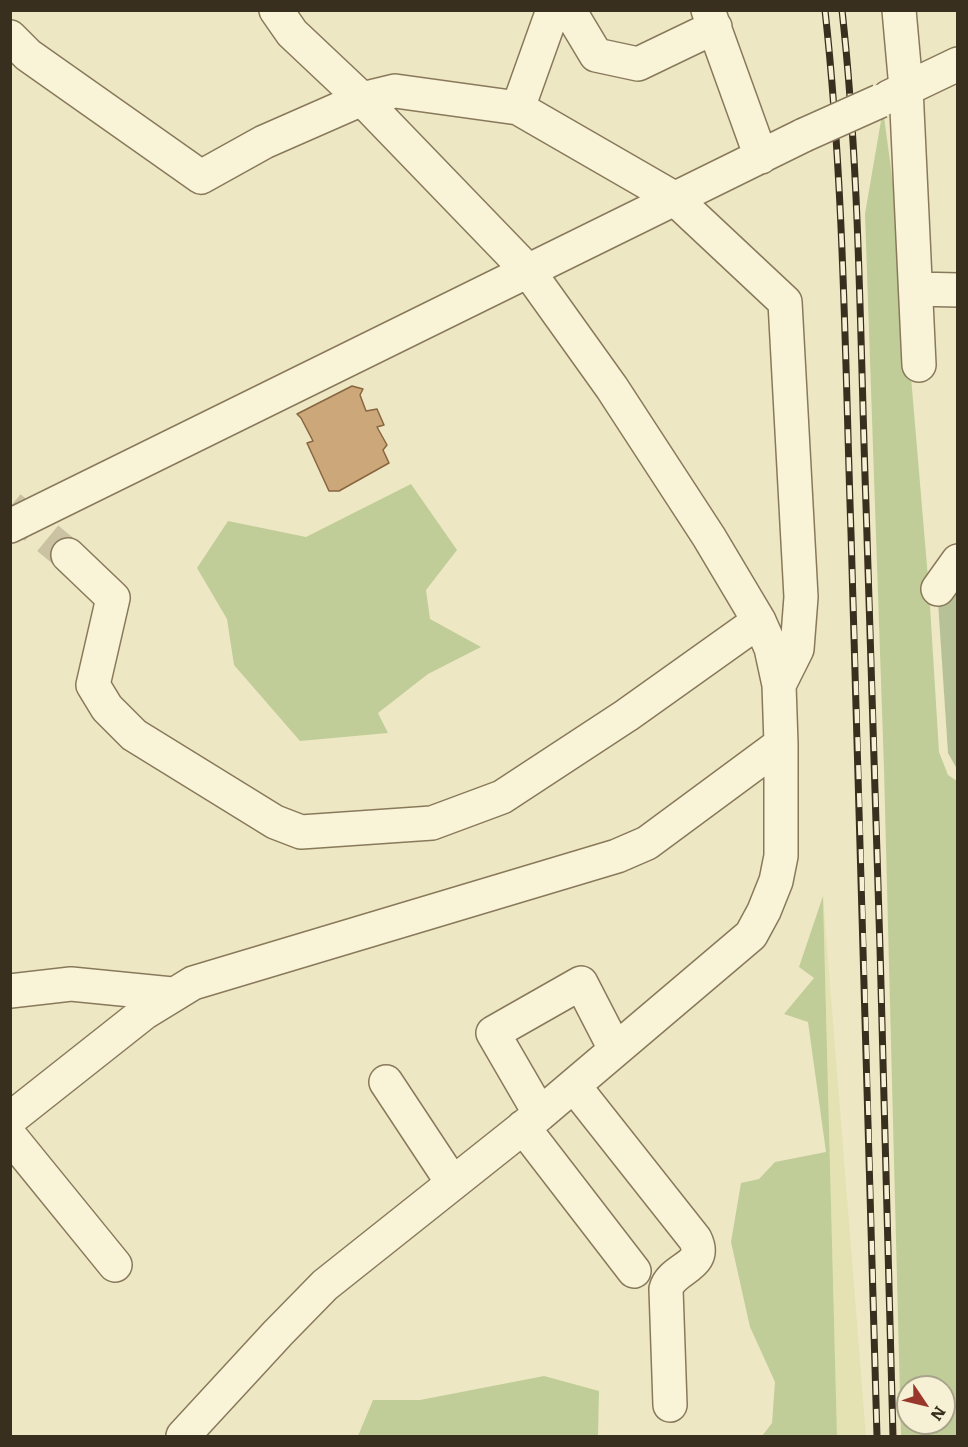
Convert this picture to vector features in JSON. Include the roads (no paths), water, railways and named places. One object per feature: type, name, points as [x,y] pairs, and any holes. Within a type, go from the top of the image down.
[{"type":"street","points":[[183,1437],[325,1285],[574,1086],[751,936],[776,881],[781,856],[779,685],[771,648],[759,621],[709,537],[612,388],[529,272],[362,99],[292,33],[276,10]]},
{"type":"street","points":[[518,108],[553,10]]},
{"type":"street","points":[[569,10],[596,55],[638,64],[712,19],[761,157]]},
{"type":"street","points":[[899,10],[893,94],[916,289],[919,365]]},
{"type":"street","points":[[10,37],[28,55],[201,177],[264,142],[362,99],[395,91],[518,108],[674,198],[785,302],[801,597],[797,649],[779,685]]},
{"type":"street","points":[[10,526],[529,272],[674,198],[957,64]]},
{"type":"street","points":[[916,289],[957,290]]},
{"type":"street","points":[[68,555],[113,598],[93,685],[107,708],[134,735],[275,822],[301,832],[432,823],[502,797],[627,715],[759,621]]},
{"type":"street","points":[[938,589],[957,561]]},
{"type":"street","points":[[10,1119],[144,1013],[193,983],[617,856],[647,843],[781,744]]},
{"type":"street","points":[[615,1049],[581,983],[493,1033],[531,1120],[634,1271]]},
{"type":"street","points":[[10,991],[71,984],[172,994]]},
{"type":"street","points":[[386,1082],[452,1182]]},
{"type":"street","points":[[574,1086],[699,1247],[698,1255],[692,1264],[668,1282],[666,1289],[670,1405]]},
{"type":"street","points":[[10,1136],[115,1265]]},
{"type":"tunnel","points":[[10,507],[68,555]]},
{"type":"railway","points":[[825,10],[836,141],[843,272],[877,1436]]},
{"type":"railway","points":[[842,10],[852,133],[858,257],[893,1436]]}]
